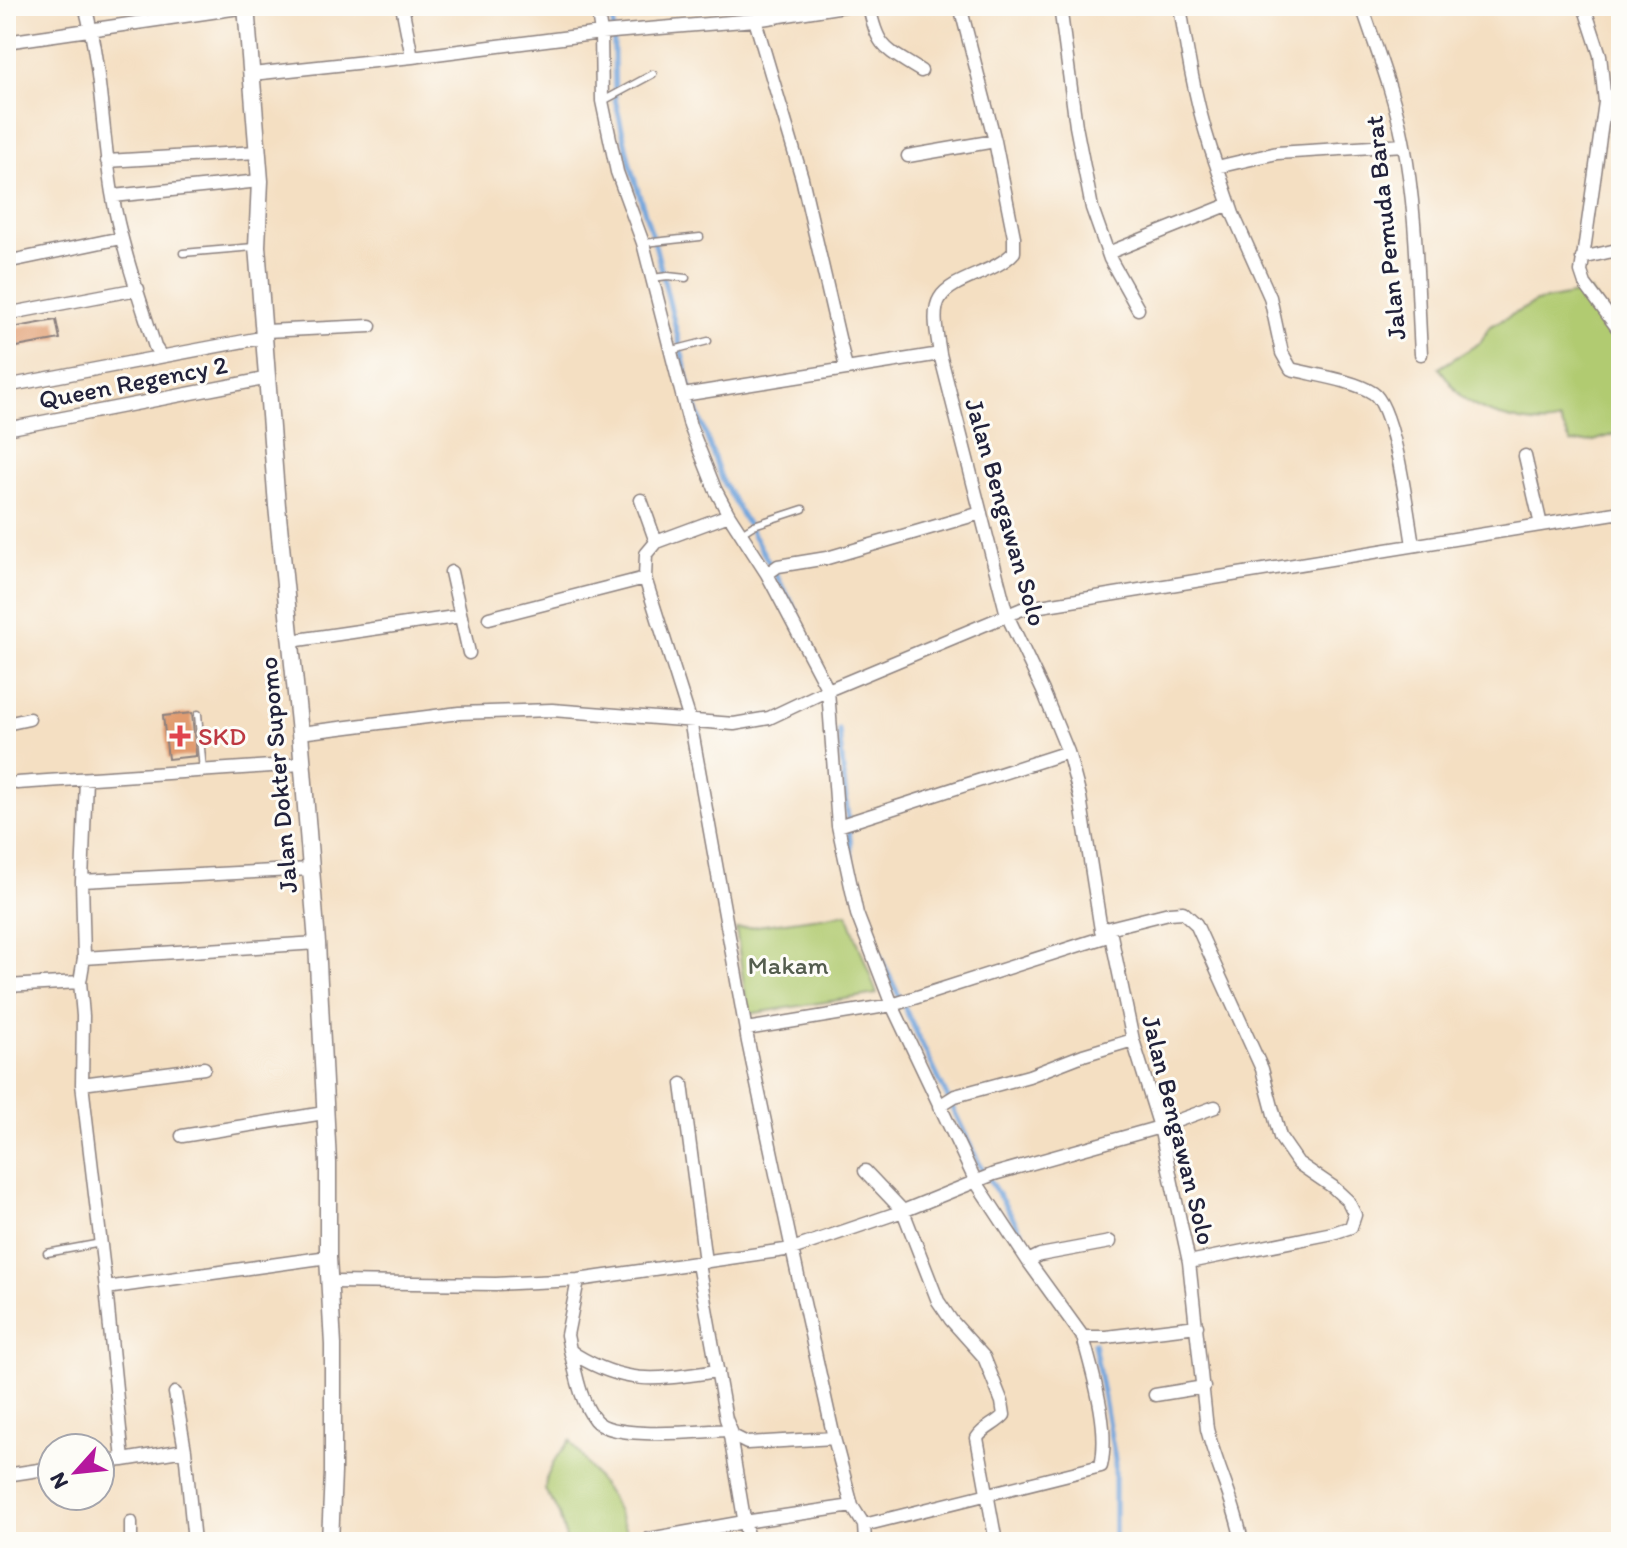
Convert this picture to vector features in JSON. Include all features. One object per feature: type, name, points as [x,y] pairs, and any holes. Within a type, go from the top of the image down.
[{"type":"street","points":[[85,6],[91,28],[107,161],[121,238],[155,347],[161,356]]},
{"type":"street","points":[[6,42],[246,6]]},
{"type":"street","name":"Jalan Dokter Supomo","points":[[246,6],[260,181],[257,246],[317,943],[331,1282],[333,1472],[330,1542]]},
{"type":"street","points":[[402,6],[412,57]]},
{"type":"street","points":[[597,6],[609,32],[604,100],[617,172],[647,243],[690,394],[703,458],[729,515],[771,570],[828,690],[857,914],[985,1178],[1083,1337],[1097,1393],[1102,1435],[1101,1466],[864,1525]]},
{"type":"street","points":[[252,74],[609,32],[755,20],[770,11],[844,6]]},
{"type":"street","points":[[869,6],[875,33],[885,48],[921,71]]},
{"type":"street","name":"Jalan Bengawan Solo","points":[[960,6],[995,141],[1014,237],[1014,252],[1005,263],[955,286],[940,298],[936,312],[940,354],[1007,615],[1068,752],[1080,797],[1106,932],[1133,1040],[1160,1127],[1189,1262],[1207,1429],[1237,1512],[1242,1542]]},
{"type":"street","points":[[1060,6],[1076,126],[1092,208],[1100,236],[1138,309]]},
{"type":"street","points":[[1180,6],[1205,135],[1230,204],[1274,307],[1287,365],[1291,369],[1365,388],[1383,401],[1393,435],[1413,545]]},
{"type":"street","name":"Jalan Pemuda Barat","points":[[1362,6],[1383,65],[1404,145],[1421,354]]},
{"type":"street","points":[[1584,6],[1600,55],[1605,102],[1581,272],[1585,284],[1621,333]]},
{"type":"street","points":[[755,20],[802,178],[846,368]]},
{"type":"street","points":[[908,156],[995,141]]},
{"type":"street","points":[[1217,167],[1277,153],[1404,145]]},
{"type":"street","points":[[107,161],[257,152]]},
{"type":"street","points":[[113,196],[260,181]]},
{"type":"street","points":[[1108,253],[1230,204]]},
{"type":"street","points":[[6,262],[121,238]]},
{"type":"street","points":[[1582,258],[1621,249]]},
{"type":"street","points":[[6,314],[138,289]]},
{"type":"street","points":[[6,386],[266,334],[370,326]]},
{"type":"street","points":[[690,394],[940,354]]},
{"type":"street","name":"Queen Regency 2","points":[[6,429],[269,378]]},
{"type":"street","points":[[1525,456],[1541,525]]},
{"type":"street","points":[[641,500],[656,542]]},
{"type":"street","points":[[300,733],[459,713],[537,710],[734,724],[751,722],[769,718],[1007,615],[1045,604],[1621,512]]},
{"type":"street","points":[[771,570],[827,558],[981,513]]},
{"type":"street","points":[[729,515],[656,542],[646,554],[645,578],[690,720],[746,1029],[792,1249],[834,1438],[852,1506],[864,1525],[865,1542]]},
{"type":"street","points":[[451,572],[469,653]]},
{"type":"street","points":[[489,618],[645,578]]},
{"type":"street","points":[[291,641],[461,616]]},
{"type":"street","points":[[6,724],[29,719]]},
{"type":"street","points":[[844,824],[1068,752]]},
{"type":"street","points":[[17,783],[302,764]]},
{"type":"street","points":[[86,779],[82,881],[84,958],[80,982],[82,1084],[123,1460]]},
{"type":"street","points":[[82,881],[311,869]]},
{"type":"street","points":[[746,1029],[900,1002],[1106,932],[1169,913],[1183,912],[1196,924],[1262,1069],[1280,1137],[1298,1163],[1333,1187],[1348,1201],[1355,1215],[1351,1227],[1333,1233],[1189,1262]]},
{"type":"street","points":[[84,958],[317,943]]},
{"type":"street","points":[[6,986],[80,982]]},
{"type":"street","points":[[946,1101],[1133,1040]]},
{"type":"street","points":[[82,1084],[204,1068]]},
{"type":"street","points":[[682,1084],[702,1263],[748,1542]]},
{"type":"street","points":[[331,1282],[496,1284],[578,1280],[792,1249],[903,1211],[985,1178],[1160,1127],[1215,1107]]},
{"type":"street","points":[[182,1136],[324,1113]]},
{"type":"street","points":[[865,1171],[903,1211],[938,1301],[984,1357],[1002,1402],[1004,1415],[997,1423],[982,1430],[977,1438],[996,1542]]},
{"type":"street","points":[[1034,1258],[1110,1242]]},
{"type":"street","points":[[106,1288],[328,1257]]},
{"type":"street","points":[[578,1280],[567,1335],[570,1350],[583,1399],[596,1421],[608,1430],[634,1433],[729,1430],[738,1440],[747,1443],[834,1438]]},
{"type":"street","points":[[1083,1337],[1197,1326]]},
{"type":"street","points":[[570,1350],[619,1375],[651,1380],[718,1371]]},
{"type":"street","points":[[1155,1395],[1204,1387]]},
{"type":"street","points":[[175,1393],[185,1450],[194,1542]]},
{"type":"street","points":[[116,1461],[185,1450]]},
{"type":"street","points":[[6,1475],[36,1470]]},
{"type":"street","points":[[647,1542],[649,1539],[744,1522],[852,1506]]},
{"type":"street","points":[[131,1522],[131,1542]]},
{"type":"lane","points":[[604,100],[653,74]]},
{"type":"lane","points":[[647,243],[700,237]]},
{"type":"lane","points":[[183,253],[257,246]]},
{"type":"lane","points":[[655,278],[686,278]]},
{"type":"lane","points":[[678,349],[708,341]]},
{"type":"lane","points":[[743,532],[754,525],[803,509]]},
{"type":"lane","points":[[198,714],[203,771]]},
{"type":"lane","points":[[47,1253],[101,1243]]},
{"type":"green space","points":[[1590,291],[1621,335],[1621,432],[1594,441],[1571,443],[1560,421],[1525,421],[1471,404],[1439,368],[1481,342],[1489,327],[1536,302]]},
{"type":"green space","name":"Makam","points":[[847,913],[877,994],[748,1014],[736,929]]},
{"type":"green space","points":[[570,1440],[612,1499],[631,1542],[567,1542],[559,1514],[545,1490],[546,1479],[554,1462]]},
{"type":"building","points":[[56,320],[60,339],[6,349],[6,329]]},
{"type":"building","name":"SKD","points":[[192,713],[196,756],[168,759],[163,716]]},
{"type":"waterway","points":[[613,6],[615,99],[693,399],[722,480],[797,612]]},
{"type":"waterway","points":[[839,730],[853,869]]},
{"type":"waterway","points":[[856,883],[872,938]]},
{"type":"waterway","points":[[876,948],[980,1165],[1055,1286]]},
{"type":"waterway","points":[[1094,1343],[1115,1459],[1115,1542]]},
{"type":"place","name":"SKD","points":[[180,736]]}]
